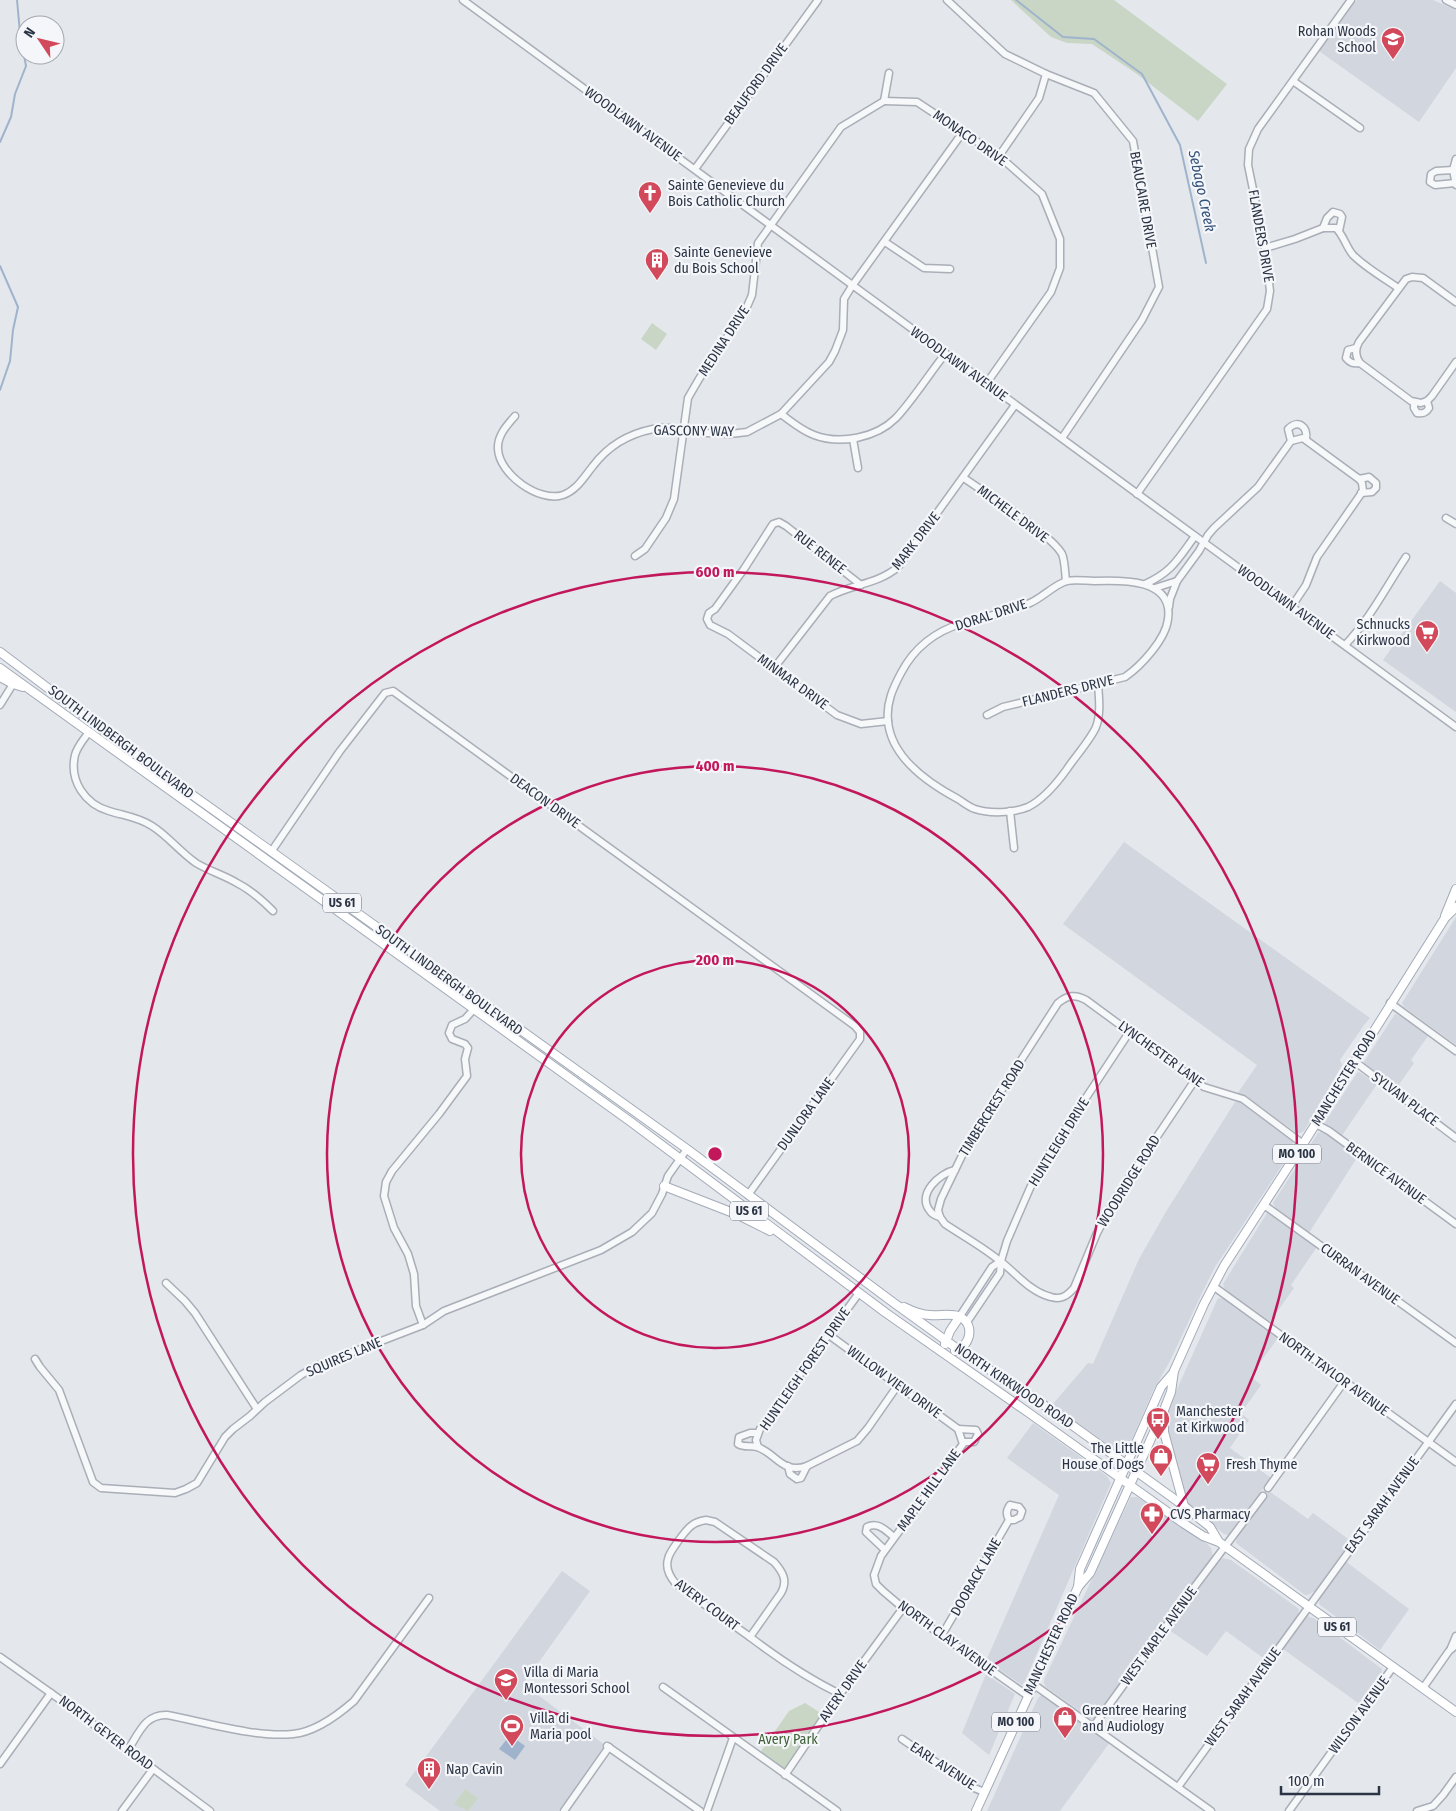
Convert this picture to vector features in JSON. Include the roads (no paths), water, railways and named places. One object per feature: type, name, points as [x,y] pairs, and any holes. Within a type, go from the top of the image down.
[{"type":"main road","name":"SOUTH LINDBERGH BOULEVARD","points":[[0,652],[138,756],[687,1149],[827,1254]]},
{"type":"main road","name":"SOUTH LINDBERGH BOULEVARD","points":[[0,668],[680,1159],[819,1263]]},
{"type":"main road","points":[[0,677],[13,684],[30,689]]},
{"type":"main road","name":"MANCHESTER ROAD","points":[[1445,918],[1456,889]]},
{"type":"main road","name":"MANCHESTER ROAD","points":[[1078,1587],[1080,1568],[1120,1478],[1161,1387],[1174,1371],[1213,1286],[1233,1251],[1316,1124],[1390,1003],[1445,918],[1456,907]]},
{"type":"main road","points":[[664,1186],[736,1214],[787,1239]]},
{"type":"main road","name":"NORTH KIRKWOOD ROAD","points":[[827,1254],[946,1341],[1040,1402],[1127,1464],[1210,1527],[1222,1544]]},
{"type":"main road","name":"NORTH KIRKWOOD ROAD","points":[[819,1263],[943,1354],[1203,1536],[1222,1544],[1456,1712]]},
{"type":"main road","points":[[894,1303],[928,1315],[960,1316],[967,1322],[970,1335],[964,1346],[959,1350],[943,1354],[950,1331],[960,1316]]},
{"type":"main road","name":"MANCHESTER ROAD","points":[[976,1811],[1078,1587],[1090,1573],[1164,1410],[1171,1392],[1174,1371]]},
{"type":"main road","points":[[1164,1410],[1164,1432],[1184,1506]]},
{"type":"street","name":"BEAUFORD DRIVE","points":[[695,169],[818,0]]},
{"type":"street","name":"BEAUCAIRE DRIVE","points":[[948,0],[1005,54],[1046,74],[1094,93],[1133,141],[1159,287],[1142,320],[1062,438]]},
{"type":"street","name":"FLANDERS DRIVE","points":[[1137,494],[1267,309],[1270,291],[1248,165],[1249,149],[1258,129],[1351,0]]},
{"type":"street","points":[[1446,0],[1456,5]]},
{"type":"street","name":"WOODLAWN AVENUE","points":[[465,1],[944,354],[1062,438],[1456,727]]},
{"type":"street","points":[[884,101],[888,73]]},
{"type":"street","points":[[999,156],[1039,98],[1046,74]]},
{"type":"street","points":[[1293,81],[1360,128]]},
{"type":"street","name":"MONACO DRIVE","points":[[884,101],[917,102],[999,156],[1042,194],[1060,239],[1060,268],[1051,292],[986,384]]},
{"type":"street","name":"MEDINA DRIVE","points":[[635,556],[645,549],[666,518],[674,499],[688,398],[746,310],[752,295],[758,243],[842,127],[884,101]]},
{"type":"street","name":"GASCONY WAY","points":[[515,416],[505,427],[500,438],[498,448],[500,462],[515,478],[539,494],[551,497],[573,490],[604,452],[618,441],[629,436],[659,428],[677,429],[683,432],[730,434],[747,432],[781,414],[829,362],[843,330],[844,299],[963,132]]},
{"type":"street","points":[[1453,170],[1436,171],[1431,174],[1432,184],[1455,184],[1453,170],[1456,159]]},
{"type":"street","points":[[1323,228],[1327,218],[1333,212],[1340,214],[1342,217],[1339,232]]},
{"type":"street","points":[[1264,248],[1323,228],[1336,228],[1352,254],[1398,288]]},
{"type":"street","points":[[885,242],[924,268],[950,269]]},
{"type":"street","points":[[1456,302],[1418,277],[1406,279],[1356,348],[1356,358],[1360,363],[1407,398],[1420,402],[1456,362]]},
{"type":"street","points":[[1356,348],[1348,350],[1346,358],[1354,364],[1360,363]]},
{"type":"street","points":[[781,414],[799,428],[815,435],[836,440],[853,439],[875,432],[895,419],[944,354]]},
{"type":"street","name":"MARK DRIVE","points":[[774,668],[830,596],[884,577],[898,567],[1016,405]]},
{"type":"street","name":"FLANDERS DRIVE","points":[[987,715],[1003,707],[1125,677],[1135,670],[1144,661],[1167,625],[1172,594],[1177,582],[1214,528],[1258,487],[1291,440],[1288,428],[1293,424],[1298,423],[1302,425],[1306,430],[1306,440]]},
{"type":"street","points":[[1291,440],[1300,438],[1306,440],[1362,483],[1361,493],[1317,557],[1306,585],[1292,606]]},
{"type":"street","points":[[853,439],[858,468]]},
{"type":"street","points":[[1358,479],[1368,477],[1376,483],[1376,488],[1372,492],[1361,493]]},
{"type":"street","name":"MICHELE DRIVE","points":[[964,478],[1040,532],[1052,543],[1062,555],[1066,581]]},
{"type":"street","points":[[1446,518],[1456,524]]},
{"type":"street","name":"RUE RENEE","points":[[707,619],[744,569],[773,524],[779,522],[861,584]]},
{"type":"street","points":[[1144,584],[1165,574],[1195,536]]},
{"type":"street","points":[[1345,645],[1364,624],[1378,604],[1383,591],[1406,557]]},
{"type":"street","points":[[1066,581],[1112,580],[1144,584],[1154,588],[1169,607]]},
{"type":"street","name":"DORAL DRIVE","points":[[888,721],[890,695],[902,671],[917,650],[930,639],[957,625],[1031,603],[1066,581]]},
{"type":"street","points":[[1154,588],[1177,582]]},
{"type":"street","name":"MINMAR DRIVE","points":[[707,619],[710,625],[728,634],[837,714],[861,724],[888,721]]},
{"type":"street","points":[[0,705],[13,684]]},
{"type":"street","points":[[888,721],[899,752],[926,779],[975,809],[992,812],[1010,811],[1028,807],[1044,796],[1060,778],[1096,727],[1099,708],[1098,684]]},
{"type":"street","name":"DEACON DRIVE","points":[[271,852],[340,751],[385,693],[393,691],[855,1026],[860,1032]]},
{"type":"street","points":[[89,732],[75,754],[74,766],[76,782],[81,793],[89,801],[108,811],[134,816],[153,826],[197,864],[238,883],[273,912]]},
{"type":"street","points":[[1010,811],[1014,848]]},
{"type":"street","name":"LYNCHESTER LANE","points":[[1070,996],[1079,996],[1086,1000],[1204,1087],[1243,1099],[1303,1144]]},
{"type":"street","name":"TIMBERCREST ROAD","points":[[940,1218],[938,1210],[941,1199],[970,1139],[1058,1004],[1070,996]]},
{"type":"street","points":[[1390,1003],[1456,1051]]},
{"type":"street","points":[[423,1325],[416,1306],[414,1274],[408,1254],[394,1228],[384,1196],[386,1182],[392,1171],[439,1114],[467,1076],[465,1059],[468,1048],[465,1044],[452,1039],[449,1033],[452,1025],[465,1019],[474,1010]]},
{"type":"street","name":"HUNTLEIGH DRIVE","points":[[967,1322],[1000,1273],[1001,1261],[1030,1188],[1043,1164],[1130,1031]]},
{"type":"street","name":"DUNLORA LANE","points":[[748,1194],[860,1039],[860,1032]]},
{"type":"street","name":"SYLVAN PLACE","points":[[1354,1061],[1456,1138]]},
{"type":"street","name":"WOODRIDGE ROAD","points":[[1001,1261],[1039,1292],[1051,1298],[1061,1298],[1068,1295],[1074,1288],[1097,1233],[1115,1200],[1195,1080]]},
{"type":"street","name":"BERNICE AVENUE","points":[[1316,1124],[1456,1224]]},
{"type":"street","name":"SQUIRES LANE","points":[[35,1359],[59,1390],[93,1482],[100,1488],[175,1493],[197,1483],[225,1437],[233,1428],[301,1375],[319,1365],[423,1325],[444,1311],[618,1242],[652,1212],[664,1186],[687,1149]]},
{"type":"street","points":[[955,1170],[942,1174],[934,1180],[927,1196],[926,1205],[930,1212],[940,1218],[945,1224],[1001,1261]]},
{"type":"street","name":"CURRAN AVENUE","points":[[1264,1205],[1456,1343]]},
{"type":"street","name":"HUNTLEIGH DRIVE","points":[[960,1316],[992,1268],[1001,1261]]},
{"type":"street","points":[[166,1283],[195,1313],[257,1409]]},
{"type":"street","name":"NORTH TAYLOR AVENUE","points":[[1213,1286],[1456,1462]]},
{"type":"street","name":"HUNTLEIGH FOREST DRIVE","points":[[758,1447],[756,1440],[760,1429],[859,1293]]},
{"type":"street","name":"WILLOW VIEW DRIVE","points":[[829,1335],[958,1429]]},
{"type":"street","points":[[1268,1488],[1344,1382]]},
{"type":"street","points":[[758,1433],[739,1437],[738,1443],[744,1447],[758,1447],[783,1465],[800,1468],[807,1466],[857,1441],[898,1385]]},
{"type":"street","name":"EAST SARAH AVENUE","points":[[1308,1606],[1456,1404]]},
{"type":"street","name":"MAPLE HILL LANE","points":[[958,1429],[976,1430],[978,1434],[974,1442],[963,1442],[958,1429]]},
{"type":"street","name":"MAPLE HILL LANE","points":[[874,1575],[876,1565],[885,1550],[963,1442]]},
{"type":"street","points":[[788,1466],[790,1474],[797,1479],[801,1478],[807,1466]]},
{"type":"street","name":"WEST MAPLE AVENUE","points":[[1093,1727],[1196,1585],[1222,1544],[1263,1496]]},
{"type":"street","name":"DOORACK LANE","points":[[942,1635],[1009,1520]]},
{"type":"street","name":"AVERY COURT","points":[[750,1637],[785,1586],[781,1570],[774,1562],[715,1522],[698,1521],[691,1526],[668,1556],[667,1565],[670,1576],[676,1584],[790,1667],[840,1694]]},
{"type":"street","name":"MAPLE HILL LANE","points":[[885,1550],[866,1532],[867,1527],[872,1524],[877,1525],[894,1537]]},
{"type":"street","name":"NORTH CLAY AVENUE","points":[[874,1575],[876,1584],[903,1608],[1028,1696]]},
{"type":"street","points":[[128,1750],[148,1720],[157,1714],[264,1734],[295,1734],[321,1724],[339,1714],[354,1701],[429,1598]]},
{"type":"street","name":"WEST SARAH AVENUE","points":[[1178,1787],[1308,1606]]},
{"type":"street","name":"AVERY DRIVE","points":[[785,1775],[840,1694],[903,1608]]},
{"type":"street","points":[[1423,1688],[1449,1652],[1456,1636]]},
{"type":"street","points":[[1449,1652],[1456,1646]]},
{"type":"street","name":"NORTH GEYER ROAD","points":[[0,1657],[210,1811]]},
{"type":"street","name":"WILSON AVENUE","points":[[1288,1811],[1393,1667]]},
{"type":"street","points":[[1033,1684],[1211,1811]]},
{"type":"street","points":[[663,1687],[837,1811]]},
{"type":"street","points":[[0,1764],[51,1693]]},
{"type":"street","points":[[707,1811],[734,1738]]},
{"type":"street","name":"EARL AVENUE","points":[[902,1739],[972,1787],[984,1792]]},
{"type":"street","points":[[564,1811],[608,1747],[700,1811]]},
{"type":"street","points":[[122,1811],[153,1768]]},
{"type":"street","points":[[1417,1811],[1433,1806],[1444,1795],[1456,1777]]},
{"type":"water","name":"Villa di Maria pool","points":[[510,1735],[525,1746],[515,1760],[499,1749]]},
{"type":"waterway","points":[[0,142],[11,117],[15,94],[26,66],[17,0]]},
{"type":"waterway","name":"Sebago Creek","points":[[1016,0],[1063,37],[1094,39],[1142,74],[1180,145],[1206,263]]},
{"type":"waterway","points":[[0,266],[18,307],[13,330],[10,361],[0,390]]},
{"type":"place","name":"Rohan Woods School","points":[[1393,60]]},
{"type":"place","name":"Sainte Genevieve du Bois Catholic Church","points":[[650,214]]},
{"type":"place","name":"Sainte Genevieve du Bois School","points":[[657,281]]},
{"type":"place","name":"Schnucks Kirkwood","points":[[1427,653]]},
{"type":"place","name":"Manchester at Kirkwood","points":[[1158,1440]]},
{"type":"place","name":"The Little House of Dogs","points":[[1161,1477]]},
{"type":"place","name":"Fresh Thyme","points":[[1208,1485]]},
{"type":"place","name":"CVS Pharmacy","points":[[1152,1535]]},
{"type":"place","name":"Villa di Maria Montessori School","points":[[506,1701]]},
{"type":"place","name":"Greentree Hearing and Audiology","points":[[1065,1739]]},
{"type":"place","name":"Villa di Maria pool","points":[[512,1747]]},
{"type":"place","name":"Nap Cavin","points":[[429,1790]]},
{"type":"park label","name":"Avery Park","points":[[788,1739]]}]
